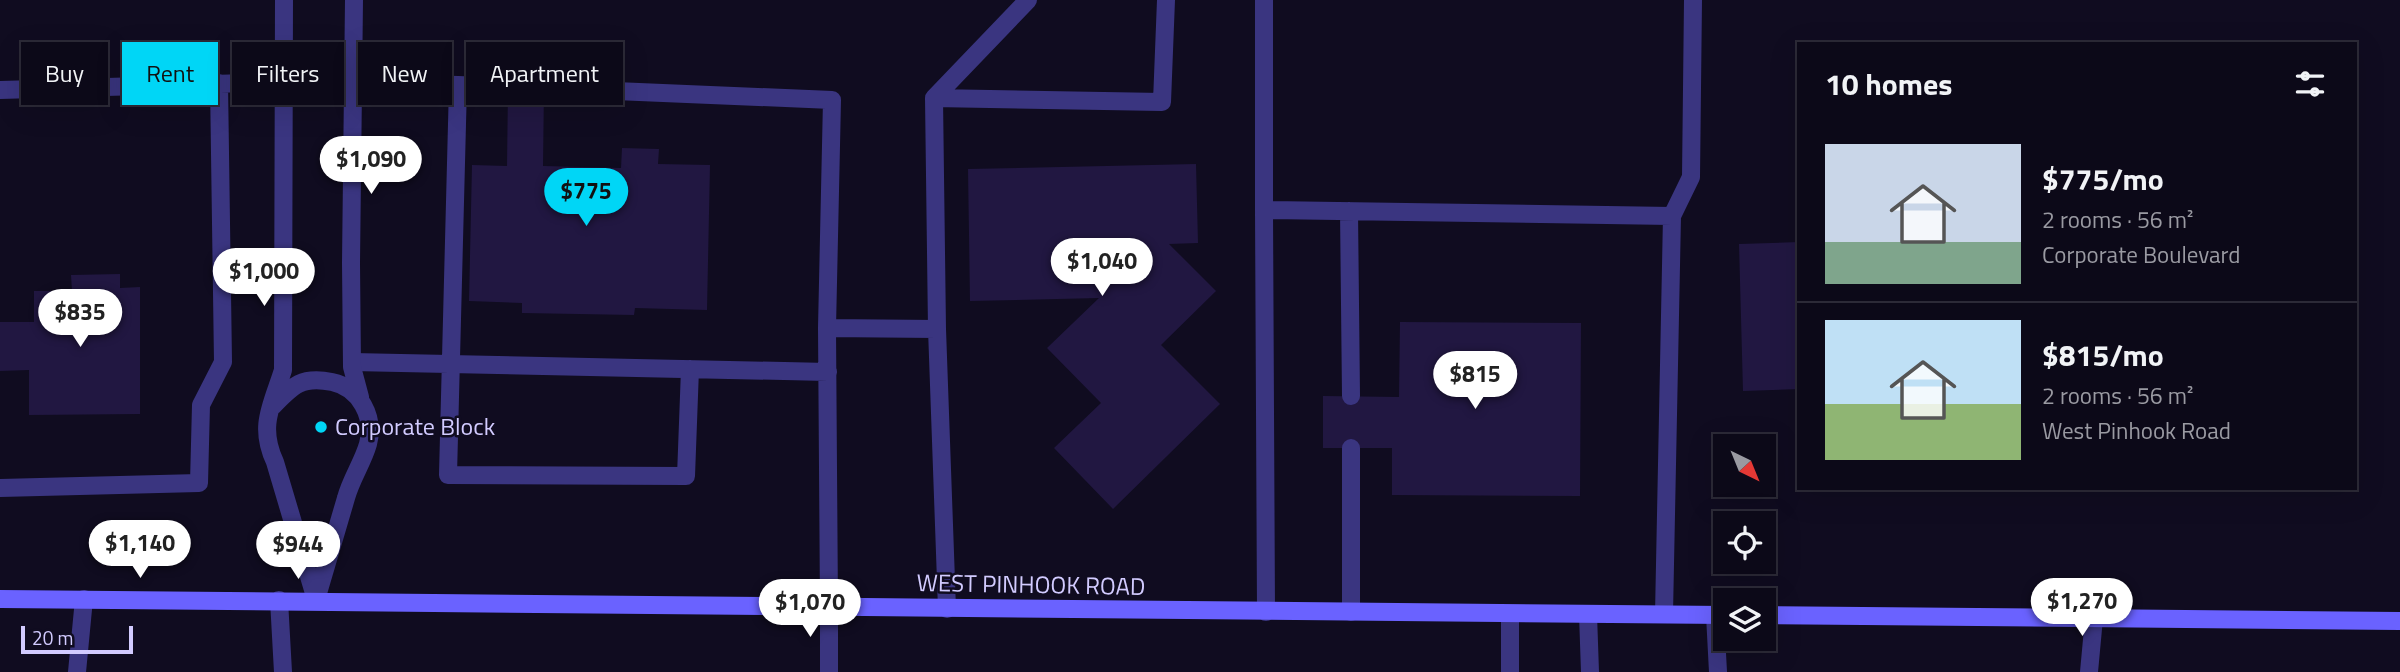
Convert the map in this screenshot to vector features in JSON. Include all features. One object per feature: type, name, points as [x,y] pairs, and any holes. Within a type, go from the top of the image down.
[{"type":"main road","name":"WEST PINHOOK ROAD","points":[[0,599],[1713,615]]},
{"type":"main road","points":[[1776,615],[2400,621]]},
{"type":"street","points":[[284,0],[284,42]]},
{"type":"street","points":[[316,600],[347,493],[369,443],[368,419],[359,397],[352,362],[354,0]]},
{"type":"street","points":[[947,609],[937,329],[934,98],[1028,0]]},
{"type":"street","points":[[934,98],[1162,102],[1166,0]]},
{"type":"street","points":[[1264,0],[1266,612]]},
{"type":"street","points":[[1664,614],[1672,216],[1691,177],[1693,0]]},
{"type":"street","points":[[354,82],[466,85]]},
{"type":"street","points":[[0,488],[199,484],[201,405],[223,362],[219,83]]},
{"type":"street","points":[[0,90],[232,83]]},
{"type":"street","points":[[458,85],[448,475],[686,476],[690,369]]},
{"type":"street","points":[[623,91],[832,100],[827,328],[829,672]]},
{"type":"street","points":[[284,105],[283,370],[266,422],[268,446],[316,600]]},
{"type":"street","points":[[1264,210],[1672,216]]},
{"type":"street","points":[[1349,211],[1351,396]]},
{"type":"street","points":[[827,328],[937,329]]},
{"type":"street","points":[[352,362],[828,372]]},
{"type":"street","points":[[271,409],[293,385],[316,379],[339,383],[359,397]]},
{"type":"street","points":[[1351,448],[1351,612]]},
{"type":"street","points":[[77,672],[84,599]]},
{"type":"street","points":[[279,600],[283,672]]},
{"type":"street","points":[[1510,614],[1510,672]]},
{"type":"street","points":[[1588,614],[1590,672]]},
{"type":"street","points":[[2089,672],[2094,618]]},
{"type":"street","points":[[1718,672],[1719,651]]},
{"type":"building","points":[[508,105],[544,105],[543,166],[621,168],[622,148],[659,149],[658,164],[710,165],[707,310],[635,308],[634,315],[522,313],[522,303],[469,301],[472,165],[507,166]]},
{"type":"building","points":[[1196,164],[1198,243],[1169,244],[1216,291],[1161,345],[1220,404],[1113,509],[1054,448],[1101,403],[1047,348],[1099,298],[970,301],[968,169]]},
{"type":"building","points":[[1797,242],[1797,389],[1743,391],[1739,244]]},
{"type":"building","points":[[120,274],[120,288],[140,287],[140,414],[29,415],[29,370],[0,371],[0,322],[34,322],[34,291],[72,291],[71,275]]},
{"type":"building","points":[[1400,322],[1581,323],[1580,496],[1392,495],[1392,448],[1323,448],[1323,396],[1399,397]]},
{"type":"place","name":"Corporate Block","points":[[321,427]]}]
